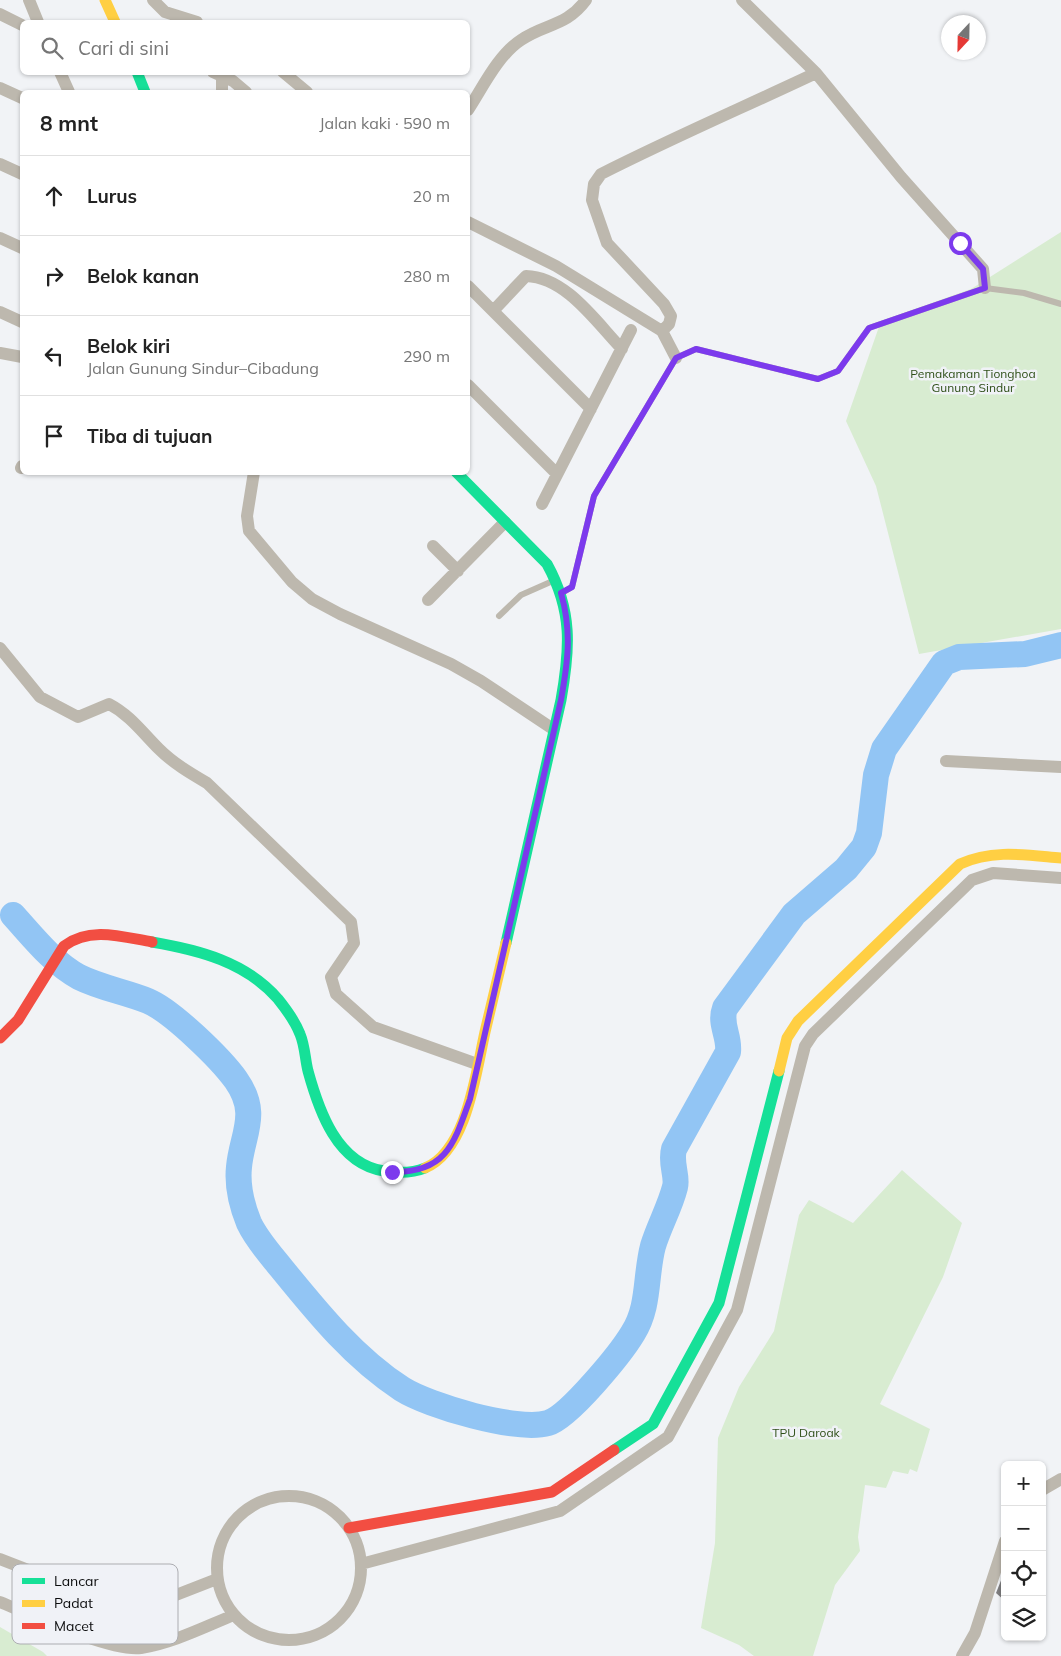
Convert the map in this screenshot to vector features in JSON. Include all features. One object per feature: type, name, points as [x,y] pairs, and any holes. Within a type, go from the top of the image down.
[{"type":"street","points":[[29,0],[37,20]]},
{"type":"street","points":[[105,0],[114,20]]},
{"type":"street","points":[[153,0],[165,12],[191,20]]},
{"type":"street","points":[[470,107],[509,50],[522,39],[568,20],[586,0]]},
{"type":"street","points":[[742,0],[816,73],[901,177],[983,269],[985,288]]},
{"type":"street","points":[[0,14],[20,23]]},
{"type":"street","points":[[662,331],[670,324],[671,316],[664,304],[607,243],[592,200],[594,184],[601,174],[682,133],[724,116],[816,73]]},
{"type":"street","points":[[61,75],[68,90]]},
{"type":"street","points":[[138,75],[144,90]]},
{"type":"street","points":[[218,75],[222,90]]},
{"type":"street","points":[[220,75],[233,81],[244,90]]},
{"type":"street","points":[[287,75],[305,90]]},
{"type":"street","points":[[0,88],[20,97]]},
{"type":"street","points":[[0,164],[20,173]]},
{"type":"street","points":[[470,223],[556,266],[662,331],[676,358]]},
{"type":"street","points":[[0,238],[20,247]]},
{"type":"street","points":[[493,311],[526,276],[539,276],[570,295],[622,349]]},
{"type":"street","points":[[470,288],[591,409]]},
{"type":"street","points":[[0,312],[20,321]]},
{"type":"street","points":[[542,504],[631,330]]},
{"type":"street","points":[[0,353],[20,358]]},
{"type":"street","points":[[470,387],[557,474]]},
{"type":"street","points":[[254,475],[247,516],[249,531],[292,582],[312,599],[481,680],[553,729]]},
{"type":"street","points":[[0,1038],[18,1020],[64,946],[82,935],[104,934],[200,952],[220,958],[242,969],[262,983],[277,999],[297,1028],[316,1097],[339,1143],[353,1158],[364,1165],[377,1169],[409,1172],[426,1168],[440,1160],[457,1137],[470,1099],[561,700],[569,629],[561,593],[547,564],[459,475]]},
{"type":"street","points":[[428,600],[505,522]]},
{"type":"street","points":[[433,546],[458,571]]},
{"type":"street","points":[[0,648],[40,697],[78,717],[110,704],[125,712],[182,769],[207,783],[351,922],[354,943],[331,977],[336,994],[373,1027],[478,1064]]},
{"type":"street","points":[[946,761],[1061,767]]},
{"type":"street","points":[[349,1528],[552,1492],[653,1424],[719,1303],[787,1038],[798,1021],[960,864],[975,856],[992,854],[1061,858]]},
{"type":"street","points":[[361,1564],[560,1511],[668,1437],[737,1310],[805,1046],[813,1034],[972,880],[993,873],[1061,878]]},
{"type":"street","points":[[1046,1488],[1061,1479]]},
{"type":"street","points":[[282,1496],[310,1500],[336,1514],[349,1528],[358,1546],[361,1564],[355,1598],[346,1613],[330,1628],[310,1637],[290,1640],[269,1637],[250,1629],[234,1615],[223,1598],[217,1579],[217,1559],[232,1524],[246,1510],[263,1501],[282,1496]]},
{"type":"street","points":[[962,1656],[975,1633],[1002,1551]]},
{"type":"street","points":[[0,1558],[15,1564]]},
{"type":"street","points":[[178,1594],[217,1579]]},
{"type":"street","points":[[0,1602],[12,1607]]},
{"type":"street","points":[[178,1637],[234,1615]]},
{"type":"street","points":[[112,1644],[139,1648],[154,1644]]},
{"type":"lane","points":[[561,593],[572,587],[594,496],[676,358],[696,349],[818,379],[838,371],[869,328],[985,288],[1024,292],[1061,304]]},
{"type":"lane","points":[[500,616],[521,595],[556,580]]},
{"type":"green space","name":"Pemakaman Tionghoa Gunung Sindur","points":[[1061,232],[1061,629],[919,654],[876,486],[846,421],[881,321],[971,289]]},
{"type":"green space","name":"TPU Daroak","points":[[902,1170],[962,1223],[943,1277],[880,1404],[930,1429],[917,1472],[910,1469],[908,1474],[893,1471],[886,1488],[865,1485],[858,1537],[860,1551],[835,1585],[813,1656],[754,1656],[739,1645],[701,1628],[715,1543],[718,1438],[739,1387],[774,1331],[799,1215],[809,1200],[853,1223]]},
{"type":"green space","points":[[0,1627],[12,1634],[12,1644],[29,1644],[47,1656],[0,1656]]},
{"type":"waterway","points":[[13,915],[44,949],[70,971],[96,984],[158,1006],[208,1048],[229,1071],[243,1092],[247,1103],[248,1124],[239,1167],[239,1181],[244,1210],[249,1223],[264,1247],[295,1285],[352,1349],[384,1377],[402,1389],[432,1403],[495,1421],[534,1425],[548,1423],[568,1409],[594,1383],[627,1342],[638,1323],[645,1302],[653,1246],[676,1183],[673,1160],[674,1149],[728,1052],[728,1041],[723,1019],[725,1008],[794,914],[846,869],[864,847],[869,833],[876,775],[884,749],[944,663],[959,657],[1025,654],[1061,645]]},
{"type":"traffic: fast","points":[[138,75],[144,90]]},
{"type":"traffic: fast","points":[[459,475],[547,564],[561,598],[567,630],[566,664],[561,700],[506,943]]},
{"type":"traffic: fast","points":[[152,942],[187,949],[221,960],[236,967],[265,986],[278,999],[298,1029],[318,1103],[332,1133],[342,1147],[354,1158],[368,1166],[384,1171],[405,1172],[425,1168]]},
{"type":"traffic: fast","points":[[614,1450],[653,1424],[719,1303],[779,1071]]},
{"type":"traffic: slow","points":[[105,0],[114,20]]},
{"type":"traffic: slow","points":[[779,1071],[787,1038],[798,1021],[960,864],[985,856],[1010,854],[1061,858]]},
{"type":"traffic: slow","points":[[425,1168],[439,1159],[451,1145],[467,1109],[506,943]]},
{"type":"traffic: jam","points":[[0,1038],[18,1020],[64,946],[85,936],[96,935],[118,936],[152,942]]},
{"type":"traffic: jam","points":[[349,1528],[552,1492],[614,1450]]},
{"type":"route","points":[[392,1172],[409,1172],[426,1168],[440,1160],[457,1137],[470,1099],[561,700],[566,672],[569,629],[561,593],[572,587],[594,496],[676,358],[696,349],[818,379],[838,371],[869,328],[985,288],[983,269],[960,243]]}]
